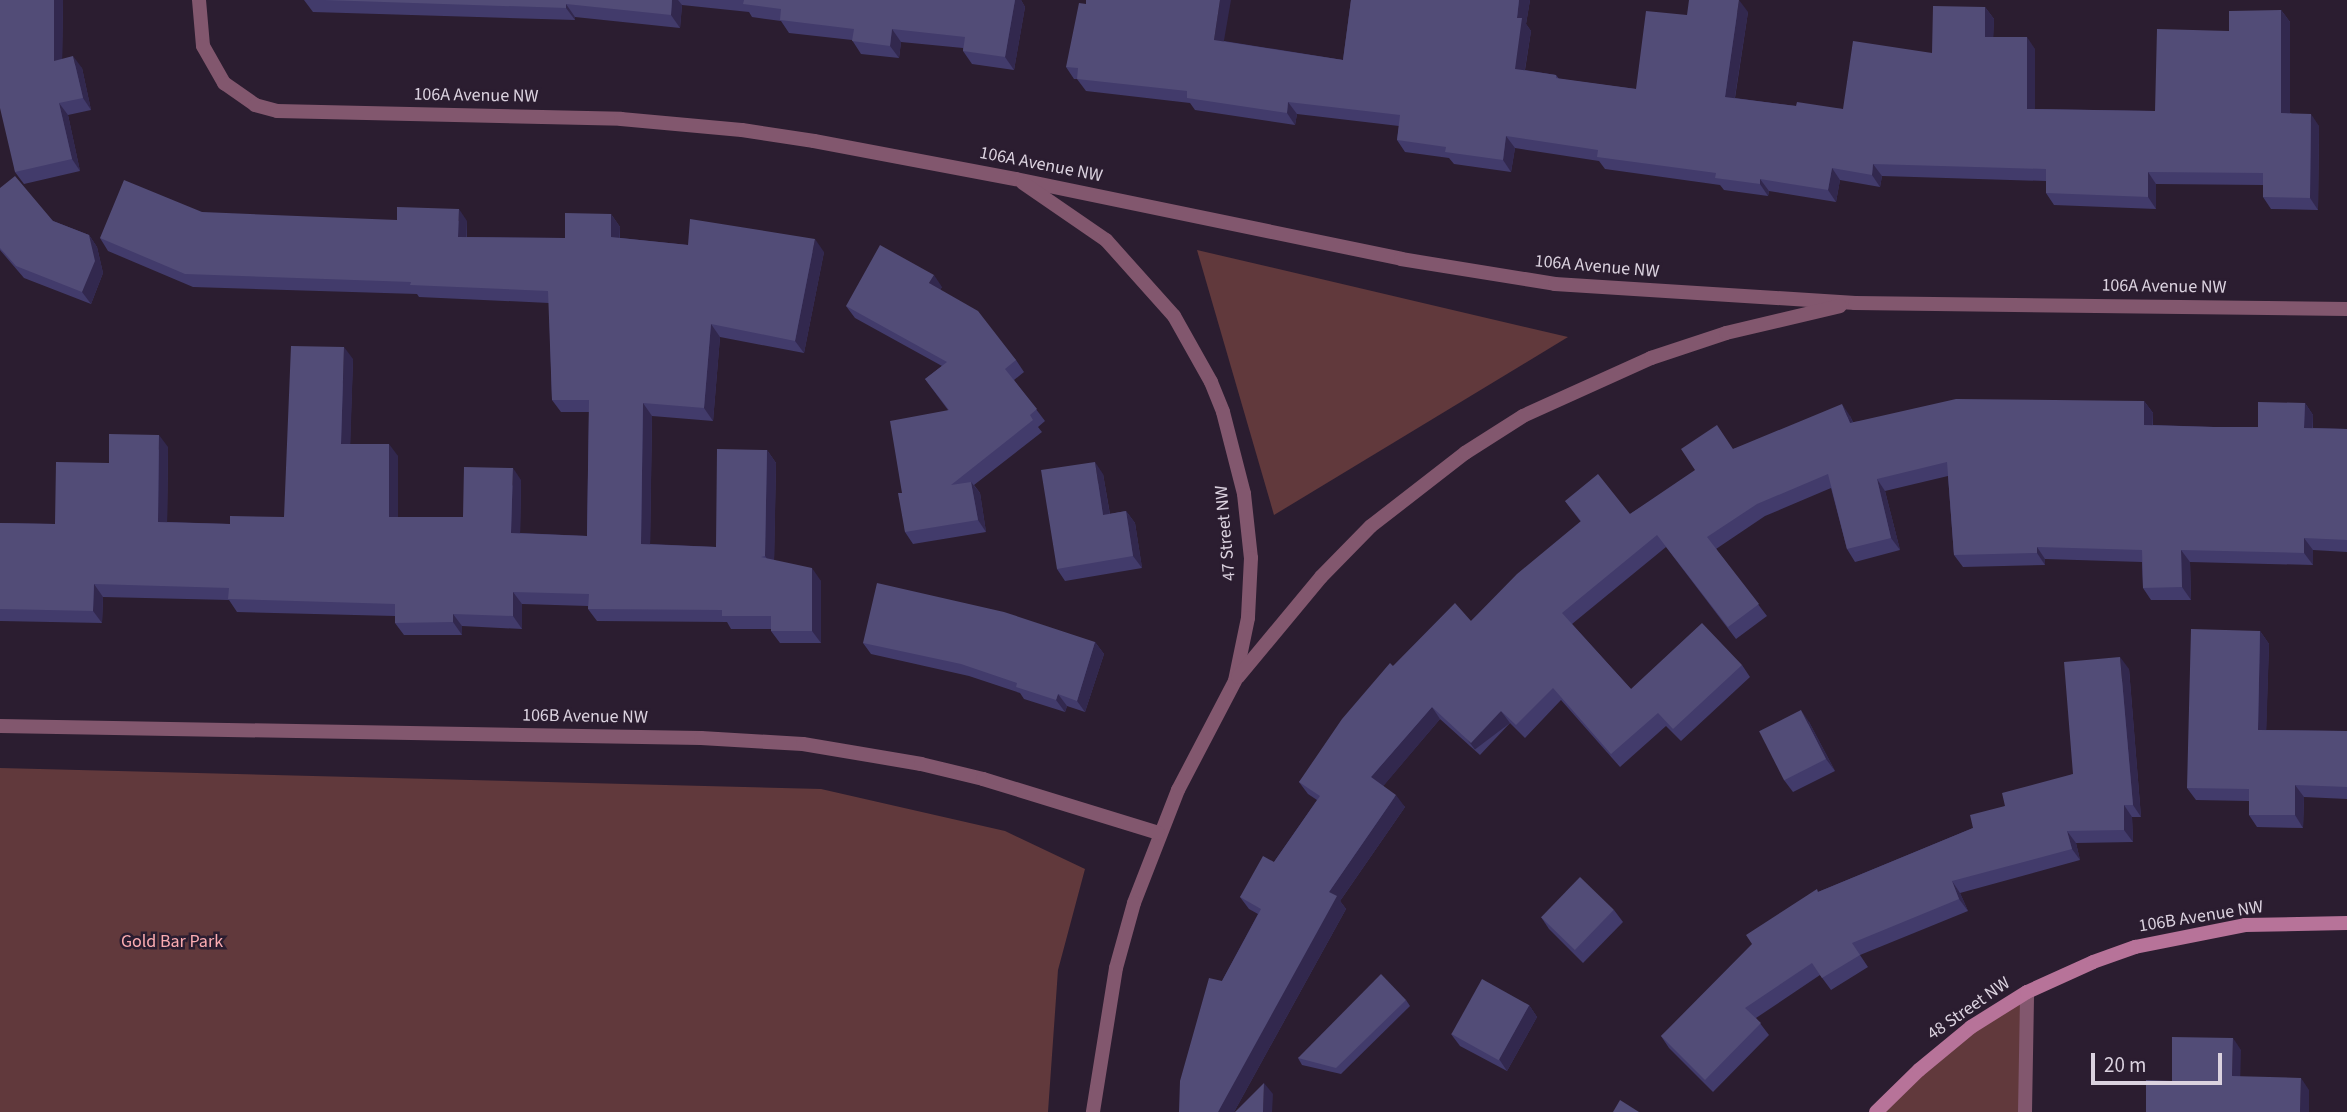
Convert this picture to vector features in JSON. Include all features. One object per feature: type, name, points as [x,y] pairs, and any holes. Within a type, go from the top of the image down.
[{"type":"street","name":"106A Avenue NW","points":[[199,0],[203,46],[224,83],[255,105],[276,111],[583,118],[680,124],[814,141],[1016,178],[1490,275],[1625,290],[1855,303],[2347,309]]},
{"type":"street","name":"47 Street NW","points":[[1016,178],[1106,240],[1174,316],[1211,382],[1236,453],[1251,558],[1248,618],[1235,681],[1198,748],[1158,833],[1116,968],[1093,1112]]},
{"type":"street","name":"106A Avenue NW","points":[[1235,681],[1287,615],[1371,526],[1465,453],[1523,416],[1651,358],[1726,333],[1855,303]]},
{"type":"street","name":"106B Avenue NW","points":[[0,726],[687,738],[790,743],[849,750],[983,779],[1158,833]]},
{"type":"street","name":"106B Avenue NW","points":[[2027,992],[2135,947],[2186,935],[2245,925],[2347,923]]},
{"type":"street","name":"48 Street NW","points":[[1876,1112],[1919,1070],[1971,1027],[2027,992]]},
{"type":"street","name":"48 Street NW","points":[[2025,1112],[2027,992]]},
{"type":"green space","points":[[1197,250],[1568,337],[1274,515]]},
{"type":"green space","name":"Gold Bar Park","points":[[0,768],[821,789],[1005,831],[1085,869],[1058,970],[1048,1112],[0,1112]]},
{"type":"green space","points":[[2027,992],[2025,1112],[1876,1112],[1919,1070]]},
{"type":"building","points":[[0,0],[54,0],[54,61],[73,56],[83,98],[59,103],[72,159],[15,172],[0,108]]},
{"type":"building","points":[[324,0],[672,0],[671,15],[566,4],[566,8]]},
{"type":"building","points":[[744,0],[1015,0],[1005,57],[963,51],[965,37],[892,29],[890,46],[852,41],[854,29],[780,20],[781,9],[743,4]]},
{"type":"building","points":[[1086,0],[1220,0],[1214,40],[1343,60],[1351,0],[1519,0],[1517,18],[1522,18],[1515,69],[1556,75],[1556,78],[1636,89],[1646,11],[1687,15],[1689,0],[1739,0],[1725,97],[1796,106],[1797,102],[1843,109],[1853,41],[1932,53],[1933,6],[1985,7],[1985,37],[2027,37],[2027,109],[2155,111],[2157,29],[2229,31],[2229,11],[2281,10],[2281,113],[2311,114],[2310,198],[2263,197],[2263,173],[2148,172],[2148,197],[2046,193],[2046,169],[1873,164],[1872,175],[1832,168],[1828,190],[1760,179],[1760,184],[1715,178],[1716,173],[1597,157],[1598,150],[1506,136],[1503,160],[1445,152],[1446,147],[1397,140],[1400,115],[1288,102],[1287,113],[1187,98],[1187,91],[1077,79],[1078,68],[1066,67],[1079,3],[1086,4]]},
{"type":"building","points":[[15,176],[53,221],[89,235],[95,261],[82,292],[16,266],[0,248],[0,188]]},
{"type":"building","points":[[124,180],[202,212],[397,220],[397,207],[459,209],[458,237],[565,238],[565,213],[611,214],[611,237],[688,245],[690,219],[815,239],[795,341],[711,324],[704,408],[643,403],[641,544],[716,547],[717,449],[767,450],[765,556],[761,557],[812,568],[812,631],[771,631],[771,616],[722,616],[722,610],[588,609],[589,594],[513,592],[513,616],[453,614],[453,622],[395,623],[395,604],[228,599],[229,588],[94,584],[93,611],[0,609],[0,523],[55,524],[56,462],[109,463],[109,434],[159,435],[158,522],[230,524],[230,516],[284,517],[291,346],[344,347],[341,444],[389,444],[389,517],[463,517],[464,467],[513,468],[511,533],[587,536],[589,400],[552,400],[548,291],[410,285],[411,282],[185,274],[100,238]]},
{"type":"building","points":[[880,245],[934,275],[929,283],[978,311],[1016,360],[1005,369],[1037,409],[1030,415],[1033,420],[951,485],[971,482],[978,520],[905,532],[898,493],[902,493],[890,421],[949,410],[925,379],[947,362],[846,306]]},
{"type":"building","points":[[1956,399],[2144,401],[2144,425],[2214,427],[2258,427],[2258,402],[2305,403],[2304,428],[2347,429],[2347,540],[2304,538],[2304,553],[2181,550],[2182,587],[2143,588],[2142,550],[2037,547],[2037,553],[1954,555],[1947,462],[1877,479],[1891,538],[1847,549],[1828,474],[1757,504],[1707,537],[1759,604],[1728,627],[1657,535],[1562,613],[1631,689],[1702,623],[1742,665],[1673,729],[1658,713],[1611,754],[1553,688],[1516,725],[1501,711],[1471,743],[1432,707],[1371,777],[1396,795],[1329,892],[1337,896],[1218,1112],[1179,1112],[1180,1081],[1209,978],[1222,981],[1261,909],[1240,897],[1263,856],[1274,862],[1320,796],[1299,782],[1342,719],[1390,663],[1393,666],[1455,603],[1471,621],[1517,574],[1581,521],[1565,501],[1598,474],[1630,514],[1695,470],[1681,449],[1717,425],[1733,449],[1842,404],[1850,423]]},
{"type":"building","points":[[1095,462],[1103,515],[1126,511],[1133,556],[1057,569],[1041,470]]},
{"type":"building","points":[[877,583],[1004,612],[1095,642],[1077,701],[1058,694],[1056,700],[961,664],[863,643]]},
{"type":"building","points":[[2191,629],[2260,631],[2258,730],[2347,731],[2347,787],[2295,785],[2295,815],[2249,815],[2249,789],[2187,788]]},
{"type":"building","points":[[2120,657],[2133,805],[2124,805],[2124,830],[2067,831],[2072,849],[1952,881],[1959,899],[1852,943],[1860,955],[1822,978],[1812,963],[1745,1008],[1761,1023],[1705,1080],[1661,1036],[1752,944],[1746,935],[1817,889],[1818,892],[1973,828],[1970,815],[2005,806],[2002,793],[2073,774],[2064,662]]},
{"type":"building","points":[[1801,710],[1826,759],[1784,780],[1759,731]]},
{"type":"building","points":[[1580,877],[1614,910],[1575,950],[1541,917]]},
{"type":"building","points":[[1381,974],[1406,1000],[1336,1068],[1298,1058]]},
{"type":"building","points":[[1482,979],[1529,1005],[1499,1060],[1451,1034]]},
{"type":"building","points":[[2172,1037],[2233,1038],[2232,1076],[2301,1078],[2300,1112],[2146,1112],[2146,1080],[2172,1081]]},
{"type":"building","points":[[1264,1083],[1263,1112],[1235,1112]]},
{"type":"building","points":[[1620,1100],[1639,1112],[1613,1112]]}]
